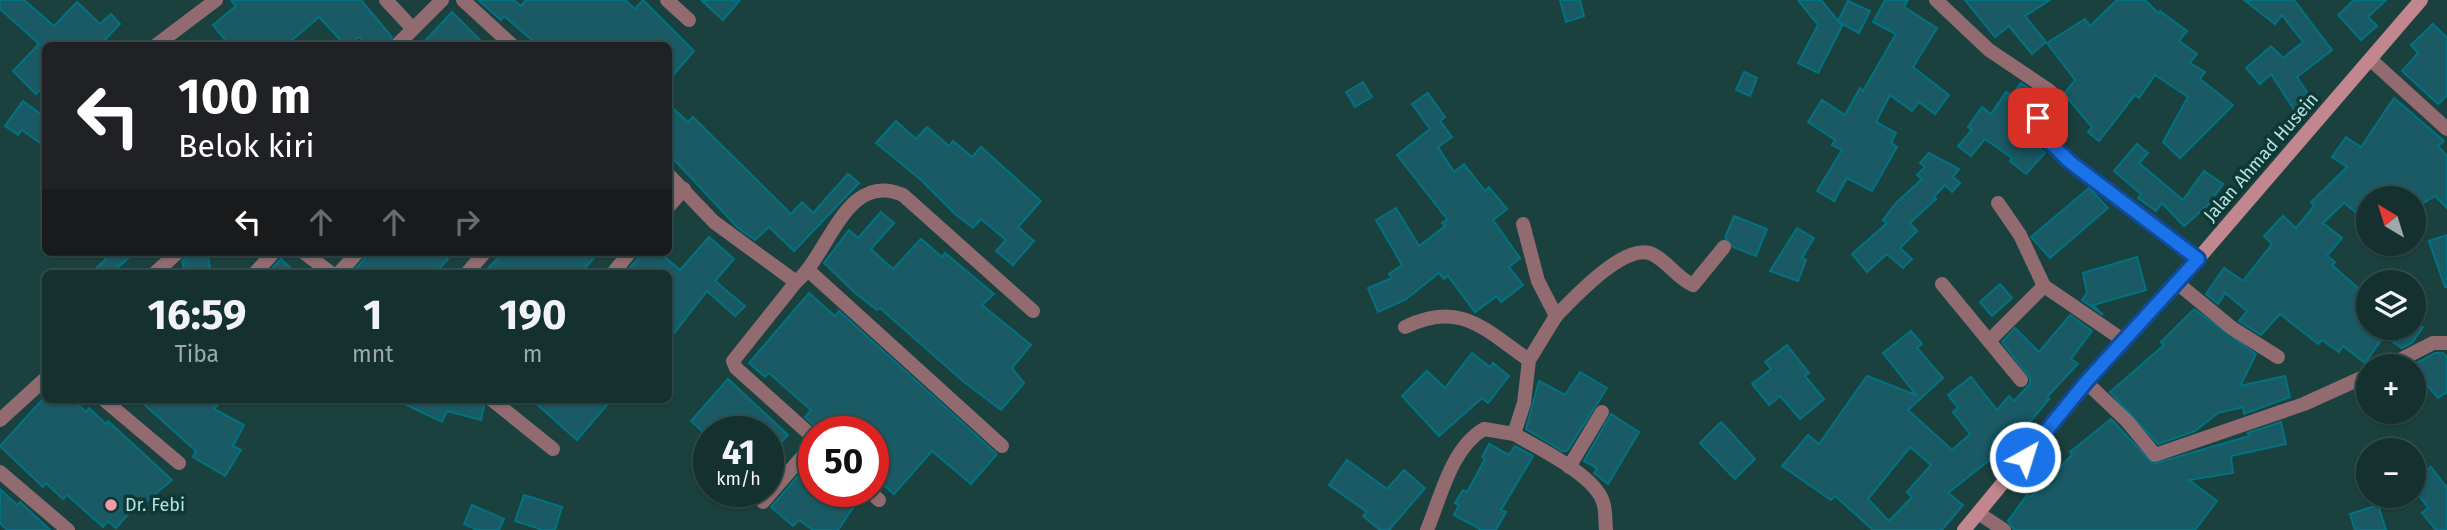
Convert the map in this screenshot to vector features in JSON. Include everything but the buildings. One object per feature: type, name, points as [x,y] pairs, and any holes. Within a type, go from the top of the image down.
[{"type":"main road","name":"Jalan Ahmad Husein","points":[[1964,530],[2086,382],[2198,259],[2421,0]]},
{"type":"street","points":[[160,42],[216,0]]},
{"type":"street","points":[[386,0],[413,29]]},
{"type":"street","points":[[400,42],[442,0]]},
{"type":"street","points":[[463,0],[509,42]]},
{"type":"street","points":[[667,0],[690,20]]},
{"type":"street","points":[[1936,0],[1989,50],[2050,91],[2035,127],[2044,138],[2070,162],[2198,259]]},
{"type":"street","points":[[2371,60],[2447,129]]},
{"type":"street","points":[[672,178],[715,222],[796,282]]},
{"type":"street","points":[[672,202],[684,189]]},
{"type":"street","points":[[798,426],[751,382],[733,361],[796,282],[809,271],[854,202],[873,189],[888,189],[903,195],[1033,311]]},
{"type":"street","points":[[1998,203],[2020,235],[2044,286],[2123,340]]},
{"type":"street","points":[[1523,224],[1538,281],[1556,316]]},
{"type":"street","points":[[1514,434],[1524,403],[1529,360],[1556,316],[1590,281],[1615,263],[1646,252],[1655,255],[1693,285],[1724,247]]},
{"type":"street","points":[[158,270],[174,256]]},
{"type":"street","points":[[259,270],[271,256]]},
{"type":"street","points":[[308,256],[327,270]]},
{"type":"street","points":[[342,270],[354,256]]},
{"type":"street","points":[[470,270],[482,256]]},
{"type":"street","points":[[615,270],[627,256]]},
{"type":"street","points":[[809,271],[1002,446]]},
{"type":"street","points":[[2176,282],[2232,328],[2278,357]]},
{"type":"street","points":[[1942,284],[2021,380]]},
{"type":"street","points":[[1989,341],[2044,286]]},
{"type":"street","points":[[1405,327],[1428,317],[1452,315],[1471,322],[1529,360]]},
{"type":"street","points":[[2411,354],[2433,343],[2447,343]]},
{"type":"street","points":[[2086,382],[2127,421],[2155,455],[2304,404],[2356,380]]},
{"type":"street","points":[[0,420],[42,382]]},
{"type":"street","points":[[108,403],[179,463]]},
{"type":"street","points":[[501,403],[553,449]]},
{"type":"street","points":[[1569,467],[1602,412]]},
{"type":"street","points":[[1427,530],[1450,472],[1469,439],[1483,429],[1514,434],[1569,467],[1603,501],[1606,530]]},
{"type":"street","points":[[784,477],[798,460]]},
{"type":"street","points":[[0,472],[68,530]]},
{"type":"street","points":[[1979,513],[2004,530]]},
{"type":"place","name":"Dr. Febi","points":[[111,505]]},
{"type":"route","points":[[2025,457],[2086,382],[2198,259],[2070,162],[2035,127],[2038,118]]}]
